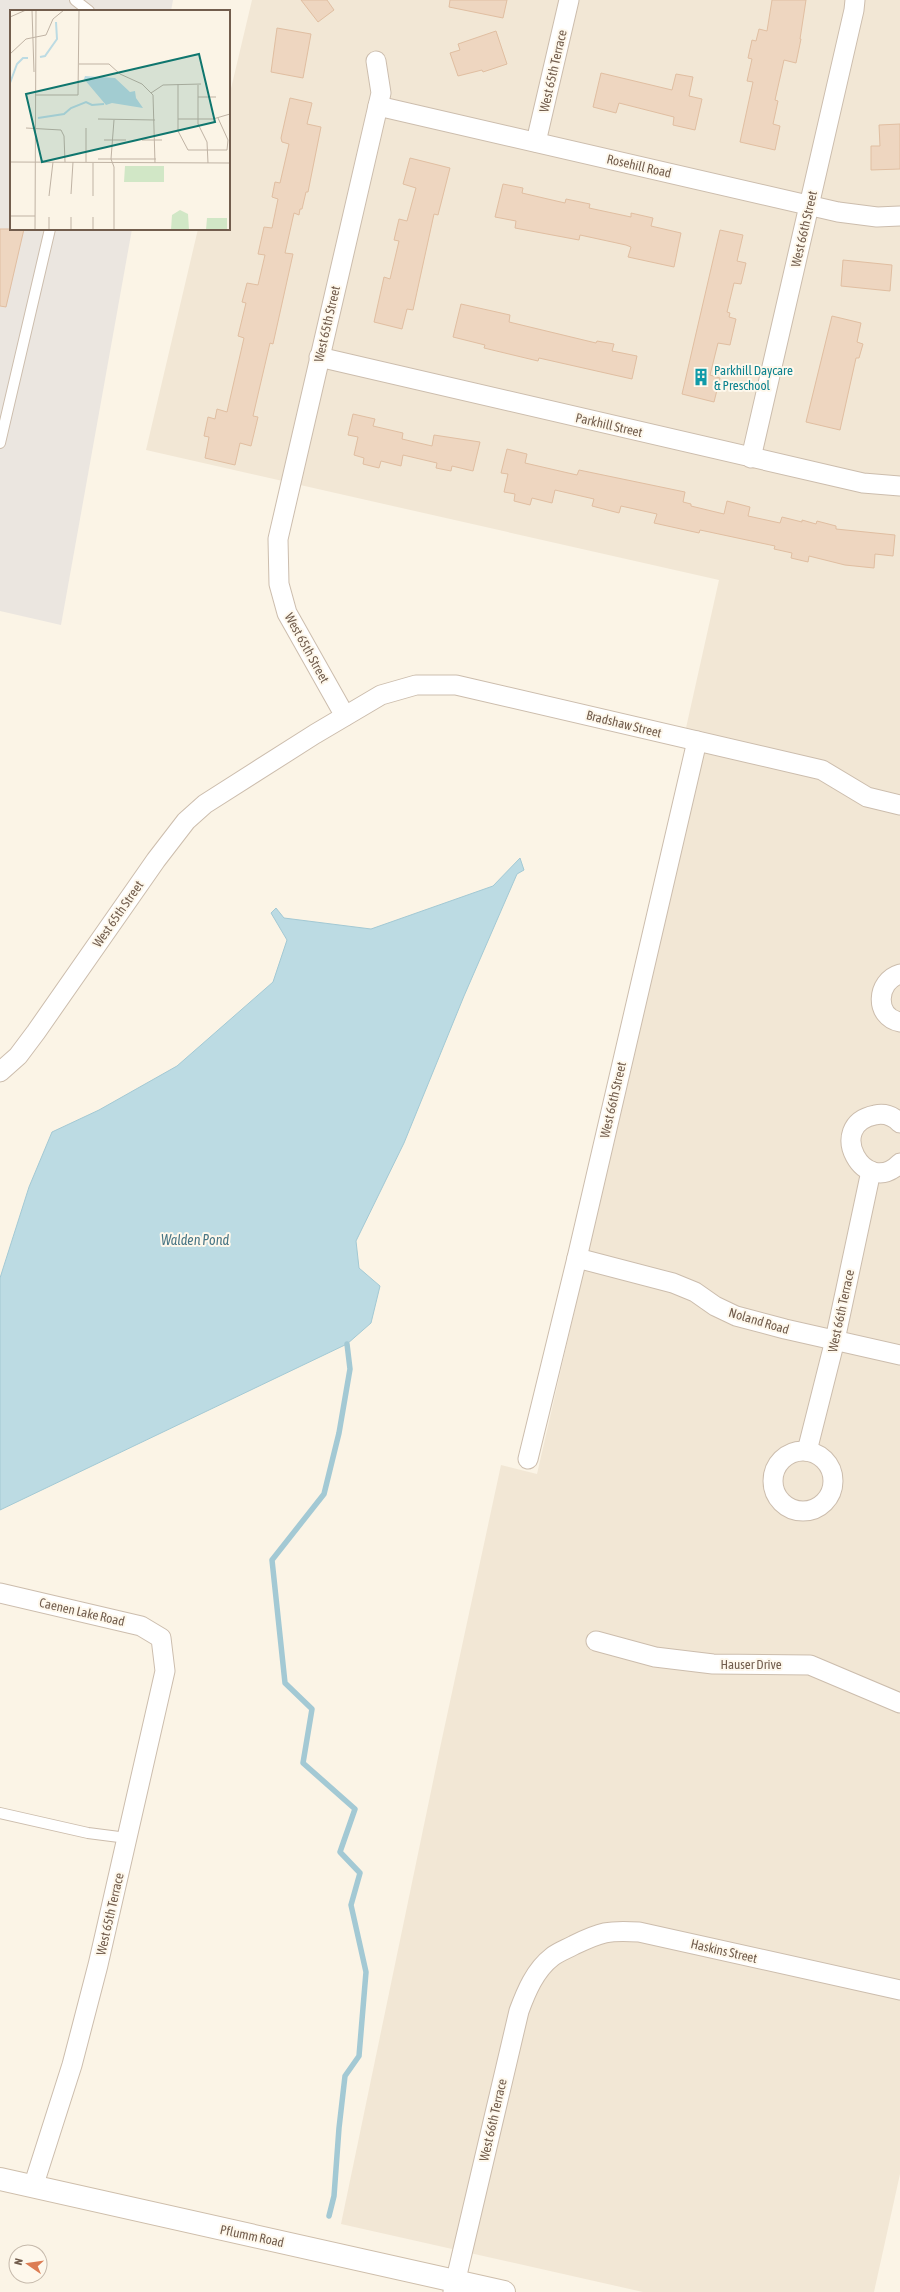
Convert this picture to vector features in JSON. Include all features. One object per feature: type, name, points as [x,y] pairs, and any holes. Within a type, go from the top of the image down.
[{"type":"main road","name":"Pflumm Road","points":[[0,2179],[454,2286],[504,2292]]},
{"type":"street","name":"West 65th Terrace","points":[[536,142],[569,0]]},
{"type":"street","name":"West 66th Street","points":[[751,458],[810,206],[855,0]]},
{"type":"street","name":"West 65th Street","points":[[0,1072],[18,1056],[36,1032],[156,860],[186,821],[205,804],[345,716],[287,613],[279,584],[278,539],[381,93],[376,60]]},
{"type":"street","name":"Rosehill Road","points":[[378,106],[810,206],[877,217],[900,216]]},
{"type":"street","name":"Parkhill Street","points":[[319,357],[862,483],[900,486]]},
{"type":"street","name":"Bradshaw Street","points":[[345,716],[381,695],[416,685],[456,685],[822,770],[867,797],[900,805]]},
{"type":"street","name":"West 66th Street","points":[[528,1459],[577,1258],[697,740]]},
{"type":"street","points":[[900,974],[887,981],[880,996],[885,1012],[890,1018],[900,1022]]},
{"type":"street","points":[[900,1122],[889,1115],[879,1114],[869,1116],[860,1121],[854,1129],[851,1149],[855,1158],[862,1166],[871,1171],[889,1171],[900,1163]]},
{"type":"street","name":"West 66th Terrace","points":[[807,1451],[835,1340],[871,1171]]},
{"type":"street","name":"Noland Road","points":[[577,1258],[673,1283],[695,1292],[715,1306],[736,1316],[785,1330],[835,1340],[900,1356]]},
{"type":"street","name":"Caenen Lake Road","points":[[0,1593],[141,1626],[161,1638]]},
{"type":"street","name":"West 65th Terrace","points":[[33,2187],[72,2065],[98,1965],[165,1671],[161,1638]]},
{"type":"street","name":"Hauser Drive","points":[[596,1641],[656,1657],[713,1664],[810,1665],[900,1703]]},
{"type":"street","name":"Haskins Street","points":[[552,1957],[598,1933],[620,1930],[638,1932],[900,1990]]},
{"type":"street","name":"West 66th Terrace","points":[[454,2286],[519,2011],[538,1972],[552,1957]]},
{"type":"lane","points":[[76,0],[88,10]]},
{"type":"lane","points":[[0,443],[50,230]]},
{"type":"lane","points":[[0,1813],[88,1833],[127,1838]]},
{"type":"shaded area","points":[[0,0],[173,0],[171,10],[10,10],[10,230],[132,230],[61,625],[0,611]]},
{"type":"shaded area","points":[[252,0],[900,0],[900,2174],[874,2292],[643,2292],[341,2224],[440,1748],[501,1465],[537,1474],[707,733],[686,728],[719,580],[146,450],[198,230],[230,230],[230,93]]},
{"type":"water","name":"Walden Pond","points":[[520,858],[524,870],[517,874],[464,996],[404,1143],[356,1241],[359,1268],[380,1286],[371,1323],[347,1344],[0,1510],[0,1278],[29,1187],[52,1132],[99,1110],[177,1066],[273,982],[287,940],[271,913],[276,908],[284,918],[371,929],[493,886]]},
{"type":"building","points":[[301,0],[327,0],[334,10],[318,22]]},
{"type":"building","points":[[450,0],[507,0],[503,18],[449,7]]},
{"type":"building","points":[[772,0],[806,0],[796,63],[784,60],[775,100],[778,101],[773,124],[780,126],[775,150],[740,142],[753,82],[747,81],[752,59],[748,58],[752,40],[756,41],[759,29],[767,31]]},
{"type":"building","points":[[277,28],[311,34],[303,78],[271,72]]},
{"type":"building","points":[[496,31],[507,64],[483,72],[482,70],[458,76],[450,53],[460,50],[458,44]]},
{"type":"building","points":[[601,73],[672,90],[676,74],[693,77],[689,96],[702,99],[695,130],[673,125],[674,117],[619,103],[616,113],[593,107]]},
{"type":"building","points":[[290,98],[312,103],[307,124],[321,127],[308,192],[306,192],[299,215],[294,213],[285,253],[293,254],[273,344],[270,343],[253,416],[258,417],[251,446],[240,443],[235,465],[205,458],[209,437],[204,436],[208,417],[215,419],[217,409],[227,412],[244,338],[238,336],[246,303],[242,302],[247,283],[258,285],[265,255],[258,254],[264,227],[272,228],[278,199],[272,197],[275,182],[280,183],[289,144],[282,142],[281,138]]},
{"type":"building","points":[[900,124],[900,169],[871,170],[871,146],[880,146],[879,125]]},
{"type":"building","points":[[410,158],[450,168],[438,215],[434,214],[413,310],[407,309],[402,329],[374,322],[384,277],[390,279],[399,241],[394,240],[399,219],[407,221],[416,188],[403,184]]},
{"type":"building","points":[[503,184],[523,188],[522,193],[565,203],[566,199],[590,204],[589,208],[631,217],[631,213],[653,218],[651,226],[681,233],[674,267],[628,257],[631,247],[626,245],[580,235],[579,240],[515,228],[516,221],[495,217]]},
{"type":"building","points":[[0,229],[24,230],[6,307],[0,306]]},
{"type":"building","points":[[720,230],[743,235],[737,261],[746,263],[741,284],[734,283],[727,312],[730,313],[729,317],[736,319],[730,345],[718,343],[710,375],[720,378],[714,402],[682,394]]},
{"type":"building","points":[[843,260],[892,265],[890,291],[841,286]]},
{"type":"building","points":[[461,304],[510,315],[509,322],[596,343],[597,341],[614,344],[612,351],[637,356],[632,379],[539,358],[538,361],[484,348],[485,345],[453,337]]},
{"type":"building","points":[[832,316],[861,323],[857,342],[863,344],[859,358],[856,358],[840,430],[806,422]]},
{"type":"building","points":[[353,414],[375,419],[373,426],[403,433],[402,439],[432,446],[434,435],[480,442],[473,471],[452,466],[451,471],[436,468],[437,463],[403,455],[401,466],[381,461],[379,468],[363,464],[364,458],[354,455],[358,437],[348,435]]},
{"type":"building","points":[[507,449],[527,454],[525,463],[577,475],[579,470],[685,492],[683,502],[691,504],[691,506],[724,514],[727,501],[750,507],[748,516],[780,523],[782,517],[816,524],[817,521],[836,526],[836,529],[895,535],[893,556],[875,554],[874,568],[845,565],[809,556],[808,562],[791,558],[792,553],[774,549],[775,546],[700,530],[699,533],[654,523],[657,514],[621,506],[619,513],[592,506],[594,499],[555,490],[552,503],[532,498],[530,505],[514,501],[515,494],[504,492],[508,474],[501,473]]},
{"type":"waterway","points":[[329,2216],[334,2196],[339,2128],[345,2076],[359,2056],[366,1972],[351,1905],[360,1873],[340,1852],[355,1809],[303,1763],[312,1709],[285,1683],[272,1560],[324,1494],[339,1433],[350,1369],[347,1344]]},
{"type":"place","name":"Parkhill Daycare & Preschool","points":[[701,377]]}]
